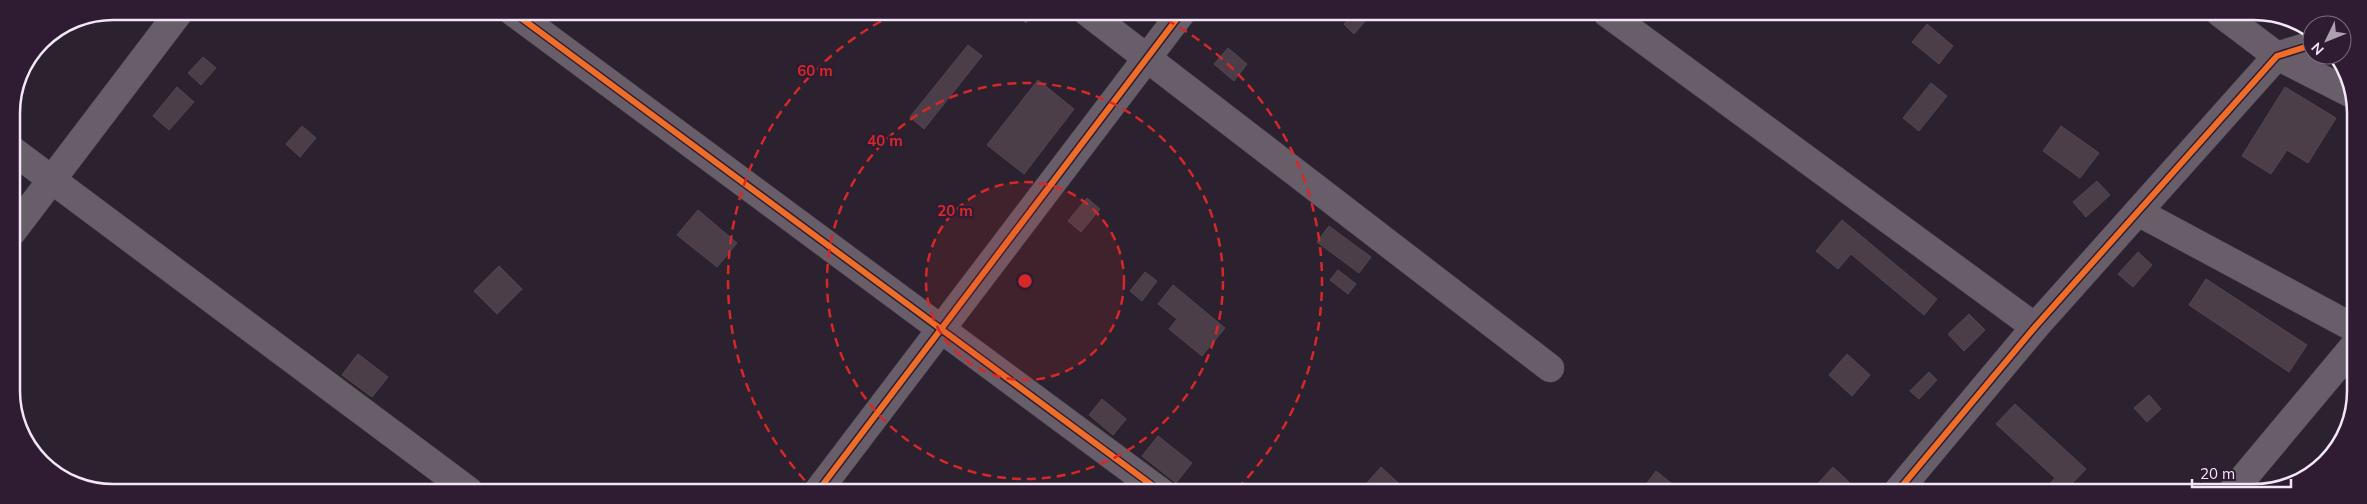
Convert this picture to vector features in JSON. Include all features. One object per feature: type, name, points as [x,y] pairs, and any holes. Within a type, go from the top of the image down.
[{"type":"street","points":[[20,222],[173,20]]},
{"type":"street","points":[[524,20],[1150,484]]},
{"type":"street","points":[[1097,20],[1550,368]]},
{"type":"street","points":[[823,484],[1176,20]]},
{"type":"street","points":[[1624,20],[2035,328]]},
{"type":"street","points":[[2229,20],[2278,56],[2344,90]]},
{"type":"street","points":[[1904,484],[2035,328],[2278,56],[2302,48]]},
{"type":"street","points":[[20,156],[460,484]]},
{"type":"street","points":[[2138,212],[2347,324]]},
{"type":"street","points":[[2238,484],[2347,354]]},
{"type":"building","points":[[1348,20],[1366,20],[1354,34],[1344,24]]},
{"type":"building","points":[[1927,24],[1953,46],[1939,64],[1912,42]]},
{"type":"building","points":[[968,45],[982,56],[924,129],[910,117]]},
{"type":"building","points":[[1228,48],[1247,64],[1234,81],[1214,64]]},
{"type":"building","points":[[203,57],[216,68],[201,85],[188,73]]},
{"type":"building","points":[[1038,80],[1074,109],[1024,174],[987,145]]},
{"type":"building","points":[[1931,83],[1947,96],[1919,131],[1903,118]]},
{"type":"building","points":[[177,87],[194,102],[169,130],[153,116]]},
{"type":"building","points":[[2285,87],[2336,118],[2308,163],[2287,150],[2271,174],[2242,156]]},
{"type":"building","points":[[302,126],[316,138],[300,157],[286,144]]},
{"type":"building","points":[[2061,126],[2099,153],[2080,178],[2043,151]]},
{"type":"building","points":[[2097,181],[2110,195],[2086,217],[2073,202]]},
{"type":"building","points":[[1087,198],[1100,209],[1081,232],[1068,221]]},
{"type":"building","points":[[698,210],[737,243],[717,267],[677,235]]},
{"type":"building","points":[[1842,220],[1937,299],[1924,315],[1851,254],[1838,269],[1816,251]]},
{"type":"building","points":[[1329,226],[1371,257],[1359,273],[1317,242]]},
{"type":"building","points":[[2138,252],[2152,265],[2133,287],[2118,274]]},
{"type":"building","points":[[499,266],[522,289],[497,314],[474,291]]},
{"type":"building","points":[[1338,270],[1356,284],[1348,294],[1330,280]]},
{"type":"building","points":[[1145,272],[1157,281],[1142,301],[1130,291]]},
{"type":"building","points":[[2206,279],[2307,345],[2289,372],[2189,305]]},
{"type":"building","points":[[1173,285],[1225,328],[1202,356],[1169,329],[1177,319],[1158,304]]},
{"type":"building","points":[[1969,314],[1985,330],[1964,351],[1948,334]]},
{"type":"building","points":[[358,354],[388,377],[372,397],[342,375]]},
{"type":"building","points":[[1847,354],[1870,375],[1852,396],[1829,375]]},
{"type":"building","points":[[1929,372],[1937,380],[1919,399],[1910,391]]},
{"type":"building","points":[[2149,395],[2161,409],[2147,422],[2134,408]]},
{"type":"building","points":[[1102,399],[1126,419],[1113,435],[1089,415]]},
{"type":"building","points":[[2015,404],[2086,469],[2072,484],[2049,484],[2055,478],[1996,424]]},
{"type":"building","points":[[1158,436],[1192,463],[1176,483],[1142,456]]},
{"type":"building","points":[[1381,467],[1399,484],[1366,484]]},
{"type":"building","points":[[1833,467],[1849,482],[1847,484],[1817,484]]},
{"type":"building","points":[[1656,471],[1672,484],[1646,484]]},
{"type":"cycle path","points":[[524,20],[1150,484]]},
{"type":"cycle path","points":[[823,484],[1176,20]]},
{"type":"cycle path","points":[[1904,484],[2035,327],[2277,56],[2302,48]]}]
